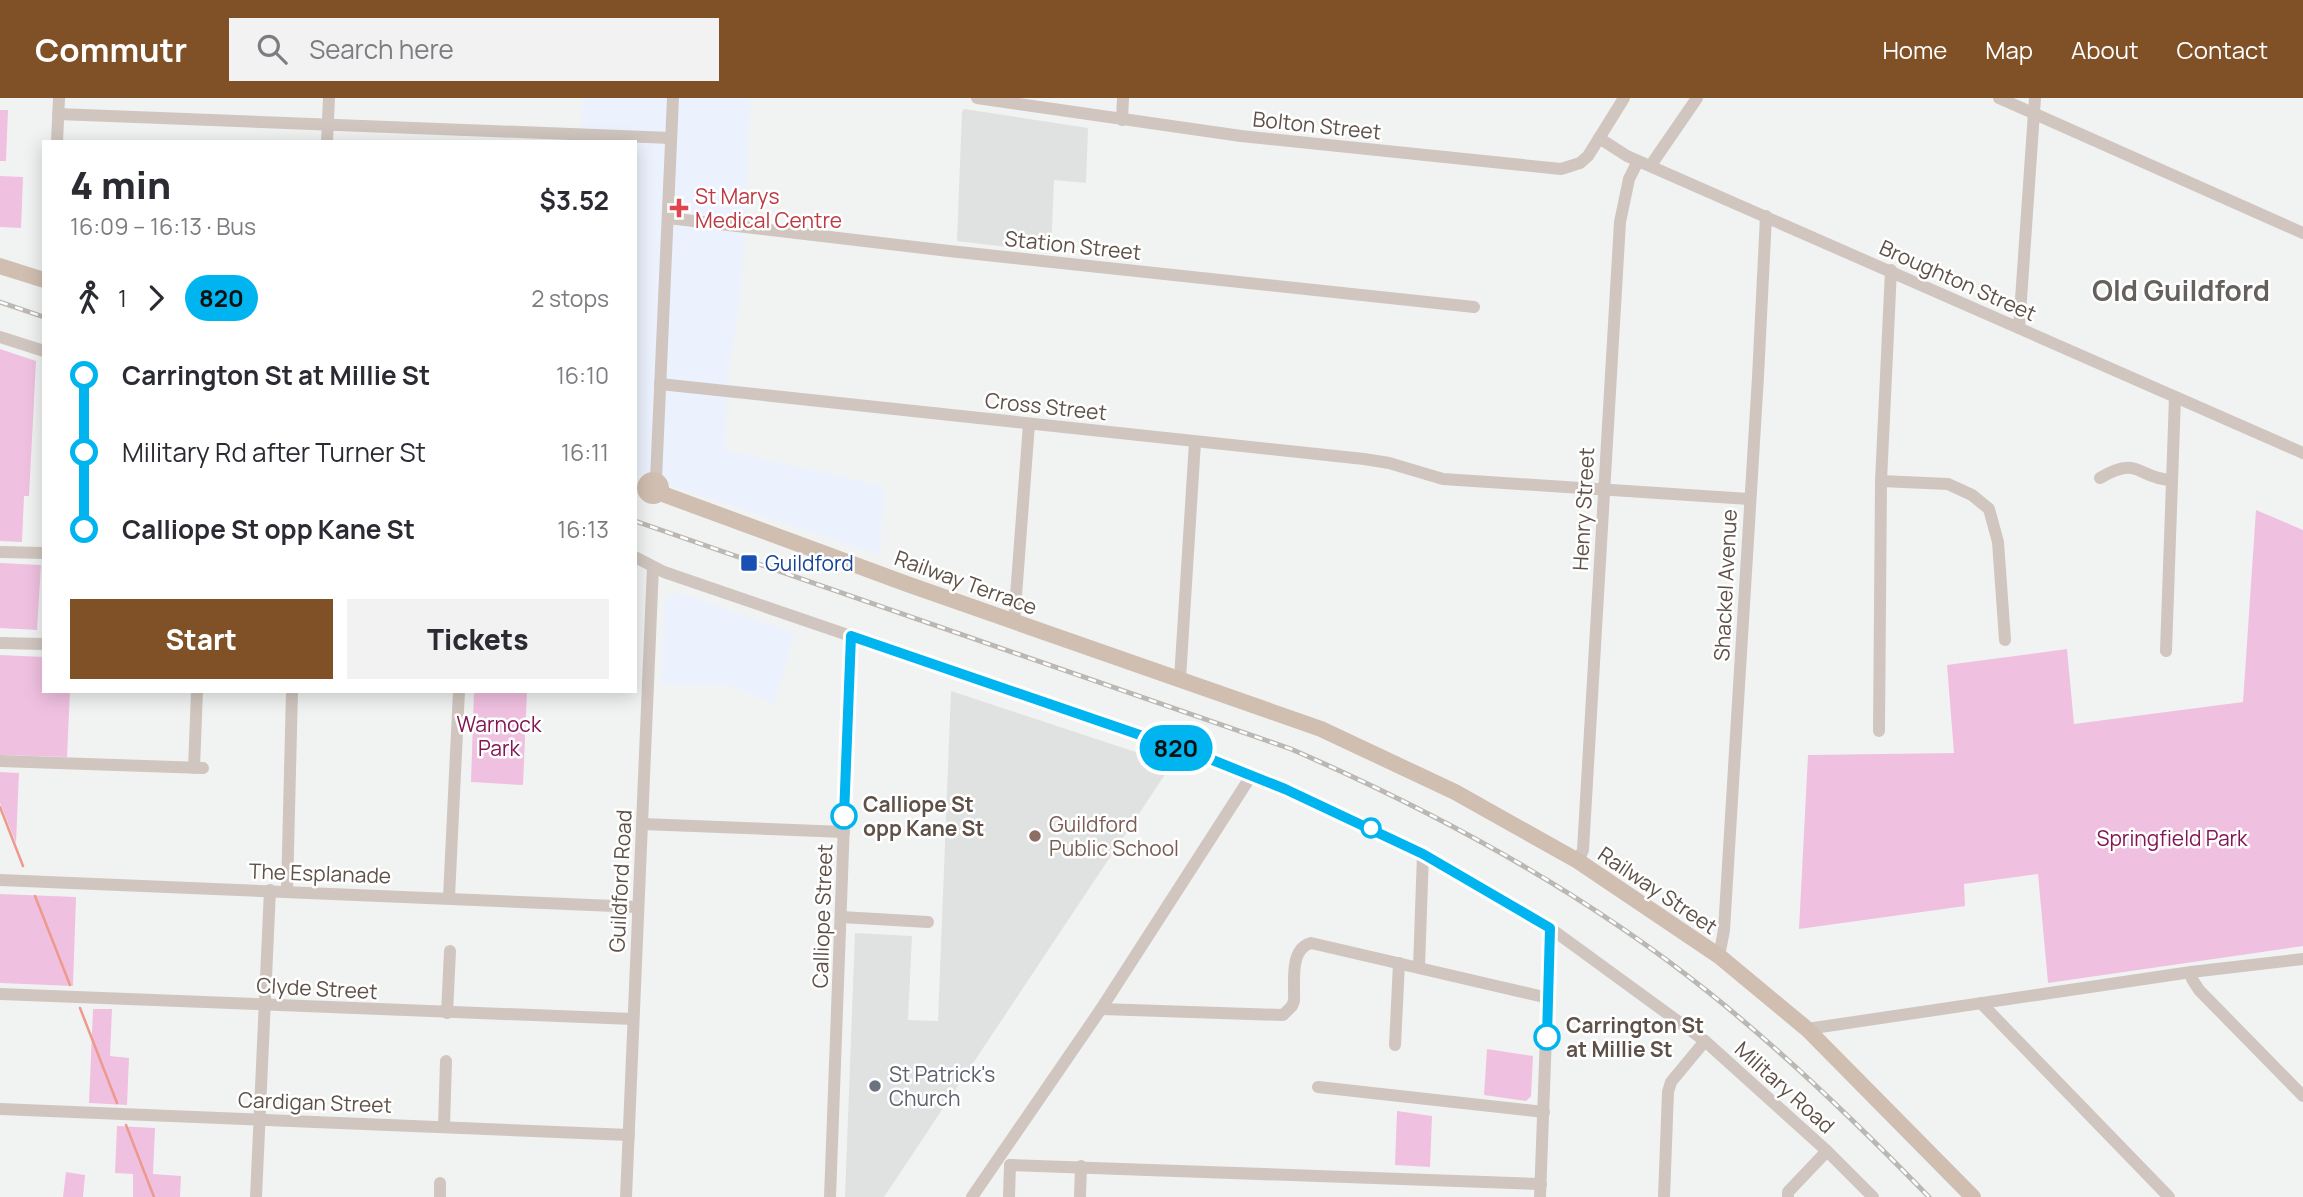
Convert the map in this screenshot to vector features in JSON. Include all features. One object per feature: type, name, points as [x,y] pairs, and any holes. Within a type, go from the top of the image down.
[{"type":"main road","points":[[0,266],[42,279]]},
{"type":"main road","name":"Railway Terrace","points":[[649,486],[1014,622],[1258,707]]},
{"type":"main road","name":"Railway Street","points":[[1258,707],[1321,729],[1455,792],[1578,861],[1718,956],[1807,1029],[1973,1197]]},
{"type":"street","points":[[57,140],[59,98]]},
{"type":"street","points":[[327,140],[329,98]]},
{"type":"street","points":[[649,486],[660,384],[673,98]]},
{"type":"street","name":"Bolton Street","points":[[977,98],[1254,138],[1548,168],[1566,168],[1580,163],[1588,156],[1599,138]]},
{"type":"street","points":[[1122,120],[1123,98]]},
{"type":"street","points":[[1599,138],[1624,98]]},
{"type":"street","points":[[1651,164],[1697,98]]},
{"type":"street","points":[[1999,98],[2303,233]]},
{"type":"street","points":[[2019,328],[2035,98]]},
{"type":"street","points":[[58,114],[671,138]]},
{"type":"street","name":"Broughton Street","points":[[1599,138],[1627,155],[2303,453]]},
{"type":"street","name":"Henry Street","points":[[1578,861],[1583,850],[1620,222],[1629,179],[1627,155]]},
{"type":"street","name":"Shackel Avenue","points":[[1718,956],[1724,930],[1766,216]]},
{"type":"street","name":"Station Street","points":[[668,218],[1474,307]]},
{"type":"street","points":[[1880,731],[1881,481],[1891,270]]},
{"type":"street","points":[[0,337],[42,350]]},
{"type":"street","name":"Cross Street","points":[[660,384],[1364,458],[1443,480],[1749,499]]},
{"type":"street","points":[[2165,651],[2175,397]]},
{"type":"street","points":[[1014,622],[1029,424]]},
{"type":"street","points":[[1180,679],[1195,442]]},
{"type":"street","points":[[2100,478],[2128,466],[2163,480],[2171,480]]},
{"type":"street","points":[[1881,481],[1948,484],[1972,495],[1989,509],[1998,542],[2005,639]]},
{"type":"street","points":[[0,552],[42,553]]},
{"type":"street","name":"Military Road","points":[[637,558],[653,567],[1210,759],[1297,794],[1423,854],[1550,928],[1705,1041],[1827,1151],[1873,1197]]},
{"type":"street","name":"Guildford Road","points":[[626,1197],[642,824],[642,670],[653,567]]},
{"type":"street","name":"Calliope Street","points":[[830,1197],[851,636]]},
{"type":"street","points":[[0,643],[42,644]]},
{"type":"street","points":[[0,761],[199,768],[197,693]]},
{"type":"street","points":[[287,891],[292,693]]},
{"type":"street","points":[[449,897],[459,693]]},
{"type":"street","points":[[972,1197],[1101,1009],[1251,776]]},
{"type":"street","points":[[642,824],[844,832]]},
{"type":"street","points":[[1419,967],[1423,854]]},
{"type":"street","name":"The Esplanade","points":[[0,880],[638,907]]},
{"type":"street","points":[[256,1197],[270,890]]},
{"type":"street","points":[[841,917],[928,922]]},
{"type":"street","points":[[1000,1156],[1010,1165],[1081,1166],[1541,1191],[1550,928]]},
{"type":"street","points":[[1101,1009],[1283,1015],[1294,1001],[1299,949],[1306,944],[1317,943],[1548,998]]},
{"type":"street","points":[[447,1013],[450,951]]},
{"type":"street","points":[[1807,1029],[2191,972],[2303,959]]},
{"type":"street","points":[[1395,1045],[1399,963]]},
{"type":"street","points":[[2191,972],[2199,990],[2303,1096]]},
{"type":"street","name":"Clyde Street","points":[[0,994],[633,1019]]},
{"type":"street","points":[[1981,1003],[2169,1197]]},
{"type":"street","points":[[1664,1197],[1668,1092],[1671,1082],[1705,1041]]},
{"type":"street","points":[[444,1127],[446,1061]]},
{"type":"street","points":[[1318,1087],[1544,1112]]},
{"type":"street","name":"Cardigan Street","points":[[0,1109],[629,1135]]},
{"type":"street","points":[[1788,1197],[1788,1192],[1827,1151]]},
{"type":"street","points":[[1009,1197],[1010,1165]]},
{"type":"street","points":[[1080,1197],[1081,1166]]},
{"type":"street","points":[[440,1183],[440,1197]]},
{"type":"shaded area","points":[[583,98],[751,98],[741,293],[728,379],[725,450],[884,486],[880,555],[637,475],[637,140],[580,140]]},
{"type":"shaded area","points":[[964,109],[1088,128],[1086,183],[1054,180],[1051,252],[957,241]]},
{"type":"shaded area","points":[[677,592],[795,633],[774,704],[728,685],[661,685],[665,600],[668,595]]},
{"type":"shaded area","name":"Guildford Public School","points":[[951,691],[1172,764],[884,1197],[845,1197],[855,933],[912,936],[908,1020],[938,1021]]},
{"type":"green space","points":[[0,110],[8,110],[6,161],[0,161]]},
{"type":"green space","points":[[0,176],[23,177],[21,228],[0,227]]},
{"type":"green space","points":[[0,349],[36,361],[29,496],[24,496],[22,542],[0,541]]},
{"type":"green space","name":"Springfield Park","points":[[2256,510],[2303,530],[2303,946],[2048,983],[2038,874],[1964,884],[1965,906],[1799,929],[1808,755],[1954,753],[1947,665],[2067,649],[2074,724],[2243,702]]},
{"type":"green space","points":[[0,563],[41,565],[37,630],[0,628]]},
{"type":"green space","points":[[0,655],[42,657],[42,693],[70,693],[67,757],[0,755]]},
{"type":"green space","name":"Warnock Park","points":[[474,693],[527,693],[523,785],[471,782]]},
{"type":"green space","points":[[0,772],[19,773],[16,843],[0,803]]},
{"type":"green space","points":[[0,894],[76,897],[73,986],[0,983]]},
{"type":"green space","points":[[93,1009],[112,1009],[110,1056],[129,1058],[127,1105],[89,1103]]},
{"type":"green space","points":[[1487,1049],[1533,1056],[1531,1096],[1526,1101],[1484,1095]]},
{"type":"green space","points":[[1397,1111],[1432,1116],[1430,1167],[1395,1165]]},
{"type":"green space","points":[[117,1126],[155,1128],[153,1174],[181,1176],[180,1197],[133,1197],[133,1174],[115,1173]]},
{"type":"green space","points":[[66,1172],[85,1175],[83,1197],[63,1197]]},
{"type":"waterway","points":[[0,807],[23,866]]},
{"type":"waterway","points":[[35,896],[70,985]]},
{"type":"waterway","points":[[80,1008],[117,1103]]},
{"type":"waterway","points":[[126,1125],[154,1197]]},
{"type":"railway","points":[[0,302],[42,316]]},
{"type":"railway","points":[[637,522],[1291,749],[1454,827],[1507,856],[1610,920],[1707,991],[1821,1091],[1929,1197]]},
{"type":"bus line","name":"820","points":[[844,816],[851,636],[1210,759],[1285,789],[1423,854],[1550,928],[1547,1037]]},
{"type":"place","name":"St Marys Medical Centre","points":[[679,208]]},
{"type":"place","name":"Guildford","points":[[749,563]]},
{"type":"place","name":"Calliope St opp Kane St","points":[[844,816]]},
{"type":"place","name":"Guildford Public School","points":[[1035,836]]},
{"type":"place","name":"Carrington St at Millie St","points":[[1547,1037]]},
{"type":"place","name":"St Patrick's Church","points":[[875,1086]]},
{"type":"district","name":"Old Guildford","points":[[2181,290]]}]
